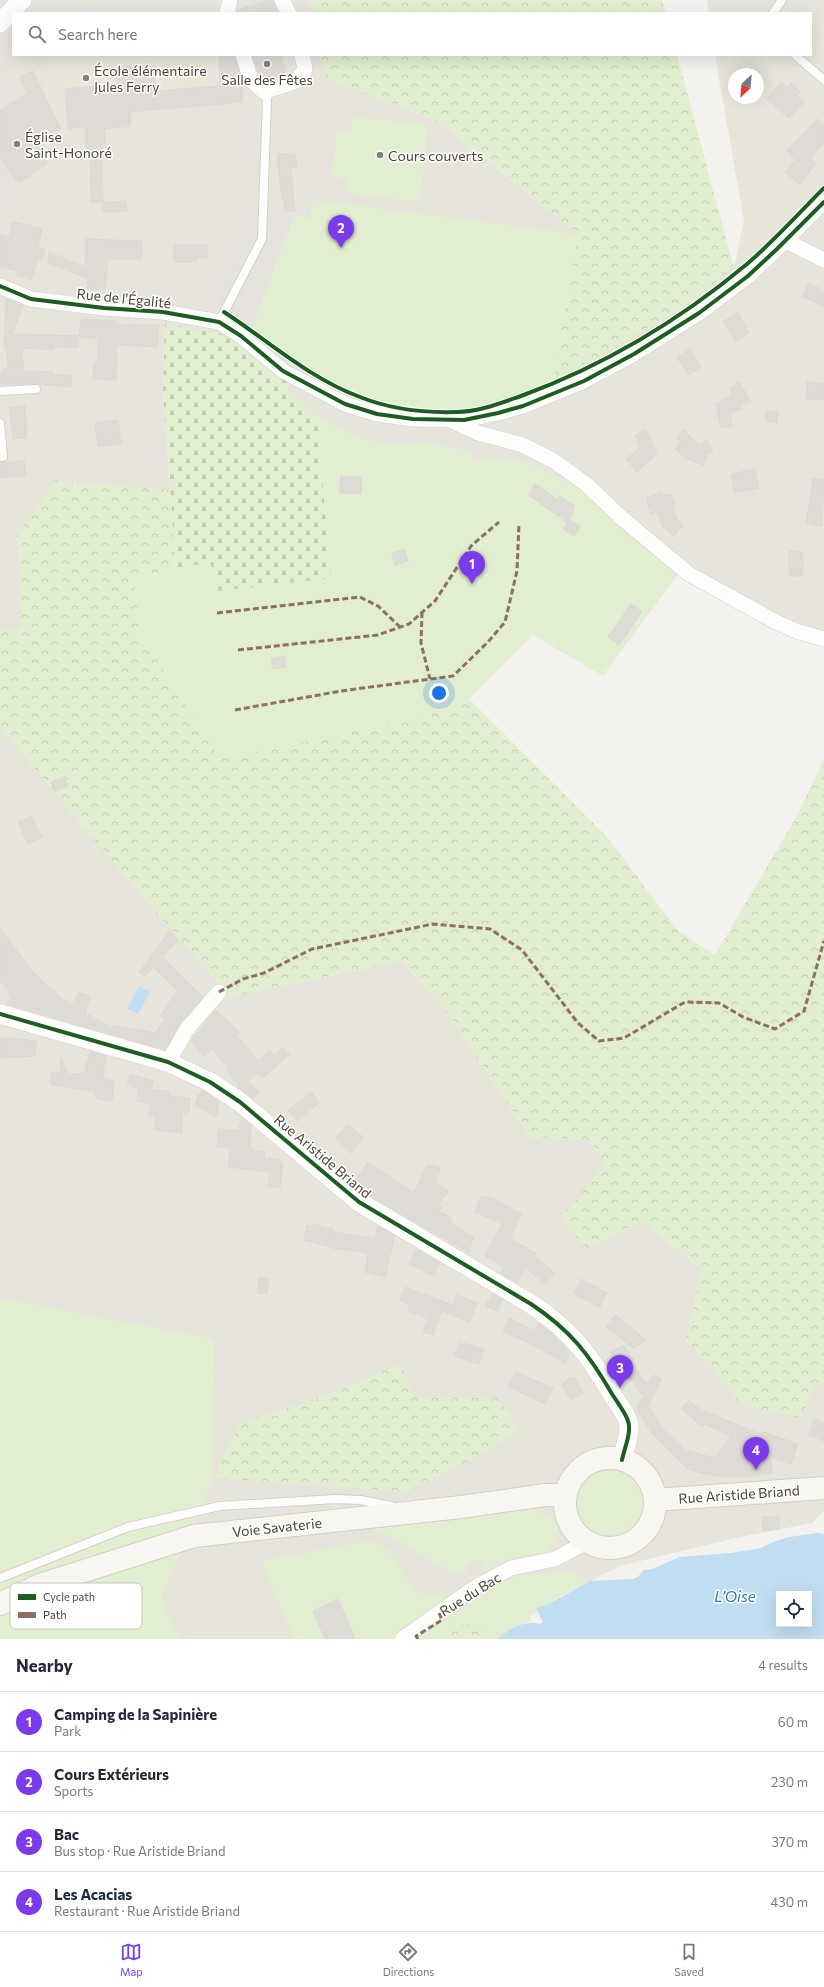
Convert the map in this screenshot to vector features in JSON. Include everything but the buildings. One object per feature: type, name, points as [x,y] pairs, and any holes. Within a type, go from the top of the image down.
[{"type":"main road","points":[[607,1458],[622,1460],[634,1466],[644,1475],[652,1487],[654,1500],[653,1514],[648,1527],[639,1537],[628,1545],[614,1548],[600,1547],[588,1542],[577,1534],[569,1522],[565,1509],[565,1495],[570,1481],[580,1470],[592,1462],[607,1458]]},
{"type":"main road","name":"Rue Aristide Briand","points":[[654,1500],[824,1488]]},
{"type":"main road","name":"Voie Savaterie","points":[[46,1583],[194,1536],[418,1512],[545,1495],[565,1495]]},
{"type":"main road","name":"Voie Savaterie","points":[[0,1604],[10,1599]]},
{"type":"street","points":[[0,23],[22,0]]},
{"type":"street","points":[[227,12],[230,0]]},
{"type":"street","points":[[282,0],[288,12]]},
{"type":"street","points":[[243,56],[251,80],[264,92],[297,81],[305,69],[302,56]]},
{"type":"street","name":"Rue de l'Égalité","points":[[0,286],[31,299],[104,308],[163,312],[219,322],[241,336],[283,371],[345,404],[376,414],[413,419],[450,420],[474,418],[510,410],[566,388],[614,366],[699,313],[748,276],[786,241],[824,202]]},
{"type":"street","points":[[786,241],[824,260]]},
{"type":"street","points":[[450,420],[478,433],[522,445],[554,461],[586,484],[624,520],[689,574],[776,622],[796,631],[824,639]]},
{"type":"street","points":[[168,1062],[187,1029],[219,992]]},
{"type":"street","name":"Rue Aristide Briand","points":[[0,1014],[168,1062],[210,1082],[240,1102],[359,1202],[554,1319],[572,1336],[595,1364],[628,1422],[628,1435],[622,1460]]},
{"type":"street","name":"Rue du Bac","points":[[402,1639],[474,1588],[511,1568],[555,1559],[588,1542]]},
{"type":"lane","points":[[773,12],[782,0]]},
{"type":"lane","points":[[796,56],[824,80]]},
{"type":"lane","points":[[219,322],[262,239],[267,99],[264,92]]},
{"type":"lane","points":[[0,391],[36,389]]},
{"type":"lane","points":[[0,423],[3,457]]},
{"type":"lane","points":[[0,1578],[128,1527],[220,1506],[335,1499],[361,1500],[418,1512]]},
{"type":"shaded area","points":[[0,0],[309,0],[312,12],[12,12],[12,56],[321,56],[327,78],[437,121],[578,234],[553,381],[675,312],[734,268],[744,221],[715,56],[812,56],[812,12],[709,12],[707,0],[824,0],[824,643],[764,621],[589,492],[523,461],[491,458],[475,460],[471,452],[433,445],[390,444],[364,440],[317,417],[165,323],[163,390],[170,490],[80,483],[22,629],[0,665]],"holes":[[[295,216],[251,328],[206,306]]]},
{"type":"shaded area","points":[[97,2],[97,12],[19,12],[25,4]]},
{"type":"shaded area","points":[[12,19],[12,56],[28,56],[25,59],[12,57],[1,75],[22,83],[0,99],[0,33]]},
{"type":"shaded area","name":"École élémentaire Jules Ferry","points":[[51,56],[132,56],[132,67],[117,67],[118,113],[67,114],[65,89],[58,89]]},
{"type":"shaded area","points":[[140,56],[219,56],[220,86],[168,109],[167,103],[155,104],[155,67],[140,67]]},
{"type":"shaded area","points":[[2,162],[26,205],[23,215],[0,215],[0,164]]},
{"type":"shaded area","points":[[254,209],[295,216],[251,328],[205,306]]},
{"type":"shaded area","points":[[0,726],[230,997],[400,961],[443,1006],[530,1137],[590,1140],[606,1163],[562,1218],[586,1249],[642,1221],[702,1270],[686,1340],[824,1385],[824,1511],[812,1523],[740,1537],[620,1566],[475,1639],[179,1639],[160,1599],[213,1478],[0,1298]]},
{"type":"green space","points":[[309,0],[662,0],[666,12],[312,12]]},
{"type":"green space","points":[[321,56],[677,56],[734,268],[675,312],[553,382],[578,234],[437,121],[326,78]]},
{"type":"green space","name":"Cours couverts","points":[[352,117],[428,125],[420,202],[346,193],[347,179],[332,177],[337,131],[350,133]]},
{"type":"green space","points":[[312,200],[578,234],[553,382],[494,404],[460,412],[423,411],[343,393],[282,357],[262,342],[251,328],[295,216],[310,218]]},
{"type":"green space","points":[[165,323],[223,335],[287,378],[288,388],[317,417],[331,578],[219,591],[210,562],[176,569],[163,390]]},
{"type":"green space","points":[[317,417],[364,440],[390,444],[433,445],[471,452],[475,460],[491,458],[523,461],[589,492],[679,573],[603,676],[533,635],[469,699],[396,723],[220,759],[142,637],[133,578],[210,562],[331,578]]},
{"type":"green space","points":[[55,480],[170,490],[176,569],[133,578],[142,637],[220,759],[396,723],[469,699],[609,839],[678,931],[715,955],[798,814],[824,759],[824,1385],[815,1382],[801,1418],[742,1405],[686,1340],[702,1270],[642,1221],[586,1249],[561,1218],[606,1163],[589,1140],[530,1137],[443,1006],[400,961],[230,997],[103,851],[0,727],[0,631],[21,629],[17,535]]},
{"type":"green space","points":[[0,1298],[214,1339],[213,1478],[160,1599],[180,1639],[0,1639]]},
{"type":"green space","points":[[401,1364],[415,1397],[497,1398],[520,1429],[476,1458],[406,1492],[213,1478],[240,1424],[318,1398]]},
{"type":"green space","points":[[610,1470],[623,1473],[634,1480],[641,1491],[644,1504],[641,1517],[634,1528],[623,1535],[610,1538],[597,1535],[586,1528],[579,1517],[576,1504],[579,1491],[586,1480],[597,1473]]},
{"type":"green space","points":[[531,1509],[547,1515],[556,1524],[558,1530],[557,1536],[549,1552],[522,1555],[503,1562],[487,1571],[478,1559],[465,1567],[469,1572],[463,1575],[448,1570],[383,1533],[373,1533],[373,1527],[446,1521]]},
{"type":"green space","points":[[362,1542],[376,1543],[388,1550],[395,1558],[412,1587],[420,1593],[430,1595],[444,1592],[447,1603],[442,1622],[500,1583],[517,1576],[569,1571],[590,1581],[570,1590],[547,1605],[536,1608],[538,1612],[530,1616],[532,1621],[518,1625],[497,1639],[493,1639],[484,1627],[441,1635],[435,1639],[294,1639],[261,1561]]},
{"type":"green space","points":[[481,1624],[493,1639],[435,1639],[453,1625]]},
{"type":"water","points":[[139,986],[150,992],[138,1014],[127,1009]]},
{"type":"water","name":"L’Oise","points":[[817,1533],[824,1534],[824,1639],[497,1639],[507,1631],[517,1626],[528,1623],[540,1624],[543,1622],[536,1608],[547,1605],[590,1581],[633,1579],[638,1577],[644,1570],[652,1569],[680,1557],[730,1553],[761,1548],[789,1537]]},
{"type":"marked path","points":[[238,650],[378,635],[409,624],[435,601],[471,546],[499,522]]},
{"type":"marked path","points":[[235,710],[341,691],[453,676],[488,642],[505,622],[517,571],[519,524]]},
{"type":"marked path","points":[[217,613],[360,597],[378,606],[400,627]]},
{"type":"marked path","points":[[422,612],[421,643],[430,679]]},
{"type":"marked path","points":[[219,992],[243,979],[264,973],[312,949],[433,924],[490,929],[522,950],[578,1023],[599,1041],[624,1038],[685,1002],[719,1003],[743,1017],[775,1029],[804,1011],[824,941]]},
{"type":"marked path","points":[[418,1639],[416,1636],[442,1620],[439,1613]]},
{"type":"cycle path","points":[[224,312],[307,370],[341,389],[360,397],[383,405],[420,411],[465,412],[489,407],[552,384],[581,371],[640,340],[695,304],[747,264],[824,188]]},
{"type":"cycle path","points":[[0,286],[31,299],[104,308],[163,312],[219,322],[241,336],[283,371],[345,404],[377,414],[413,419],[464,420],[523,406],[584,381],[634,354],[699,313],[748,276],[824,202]]},
{"type":"cycle path","points":[[0,1014],[168,1062],[210,1082],[240,1102],[359,1202],[531,1304],[545,1314],[568,1333],[587,1355],[625,1414],[628,1421],[629,1430],[622,1460]]},
{"type":"place","name":"Salle des Fêtes","points":[[267,64]]},
{"type":"place","name":"École élémentaire Jules Ferry","points":[[86,78]]},
{"type":"place","name":"Église Saint-Honoré","points":[[17,144]]},
{"type":"place","name":"Cours couverts","points":[[380,155]]},
{"type":"place","name":"Cours Extérieurs","points":[[341,248]]},
{"type":"place","name":"Camping de la Sapinière","points":[[472,584]]},
{"type":"place","name":"Bac","points":[[620,1388]]},
{"type":"place","name":"Les Acacias","points":[[756,1470]]}]
